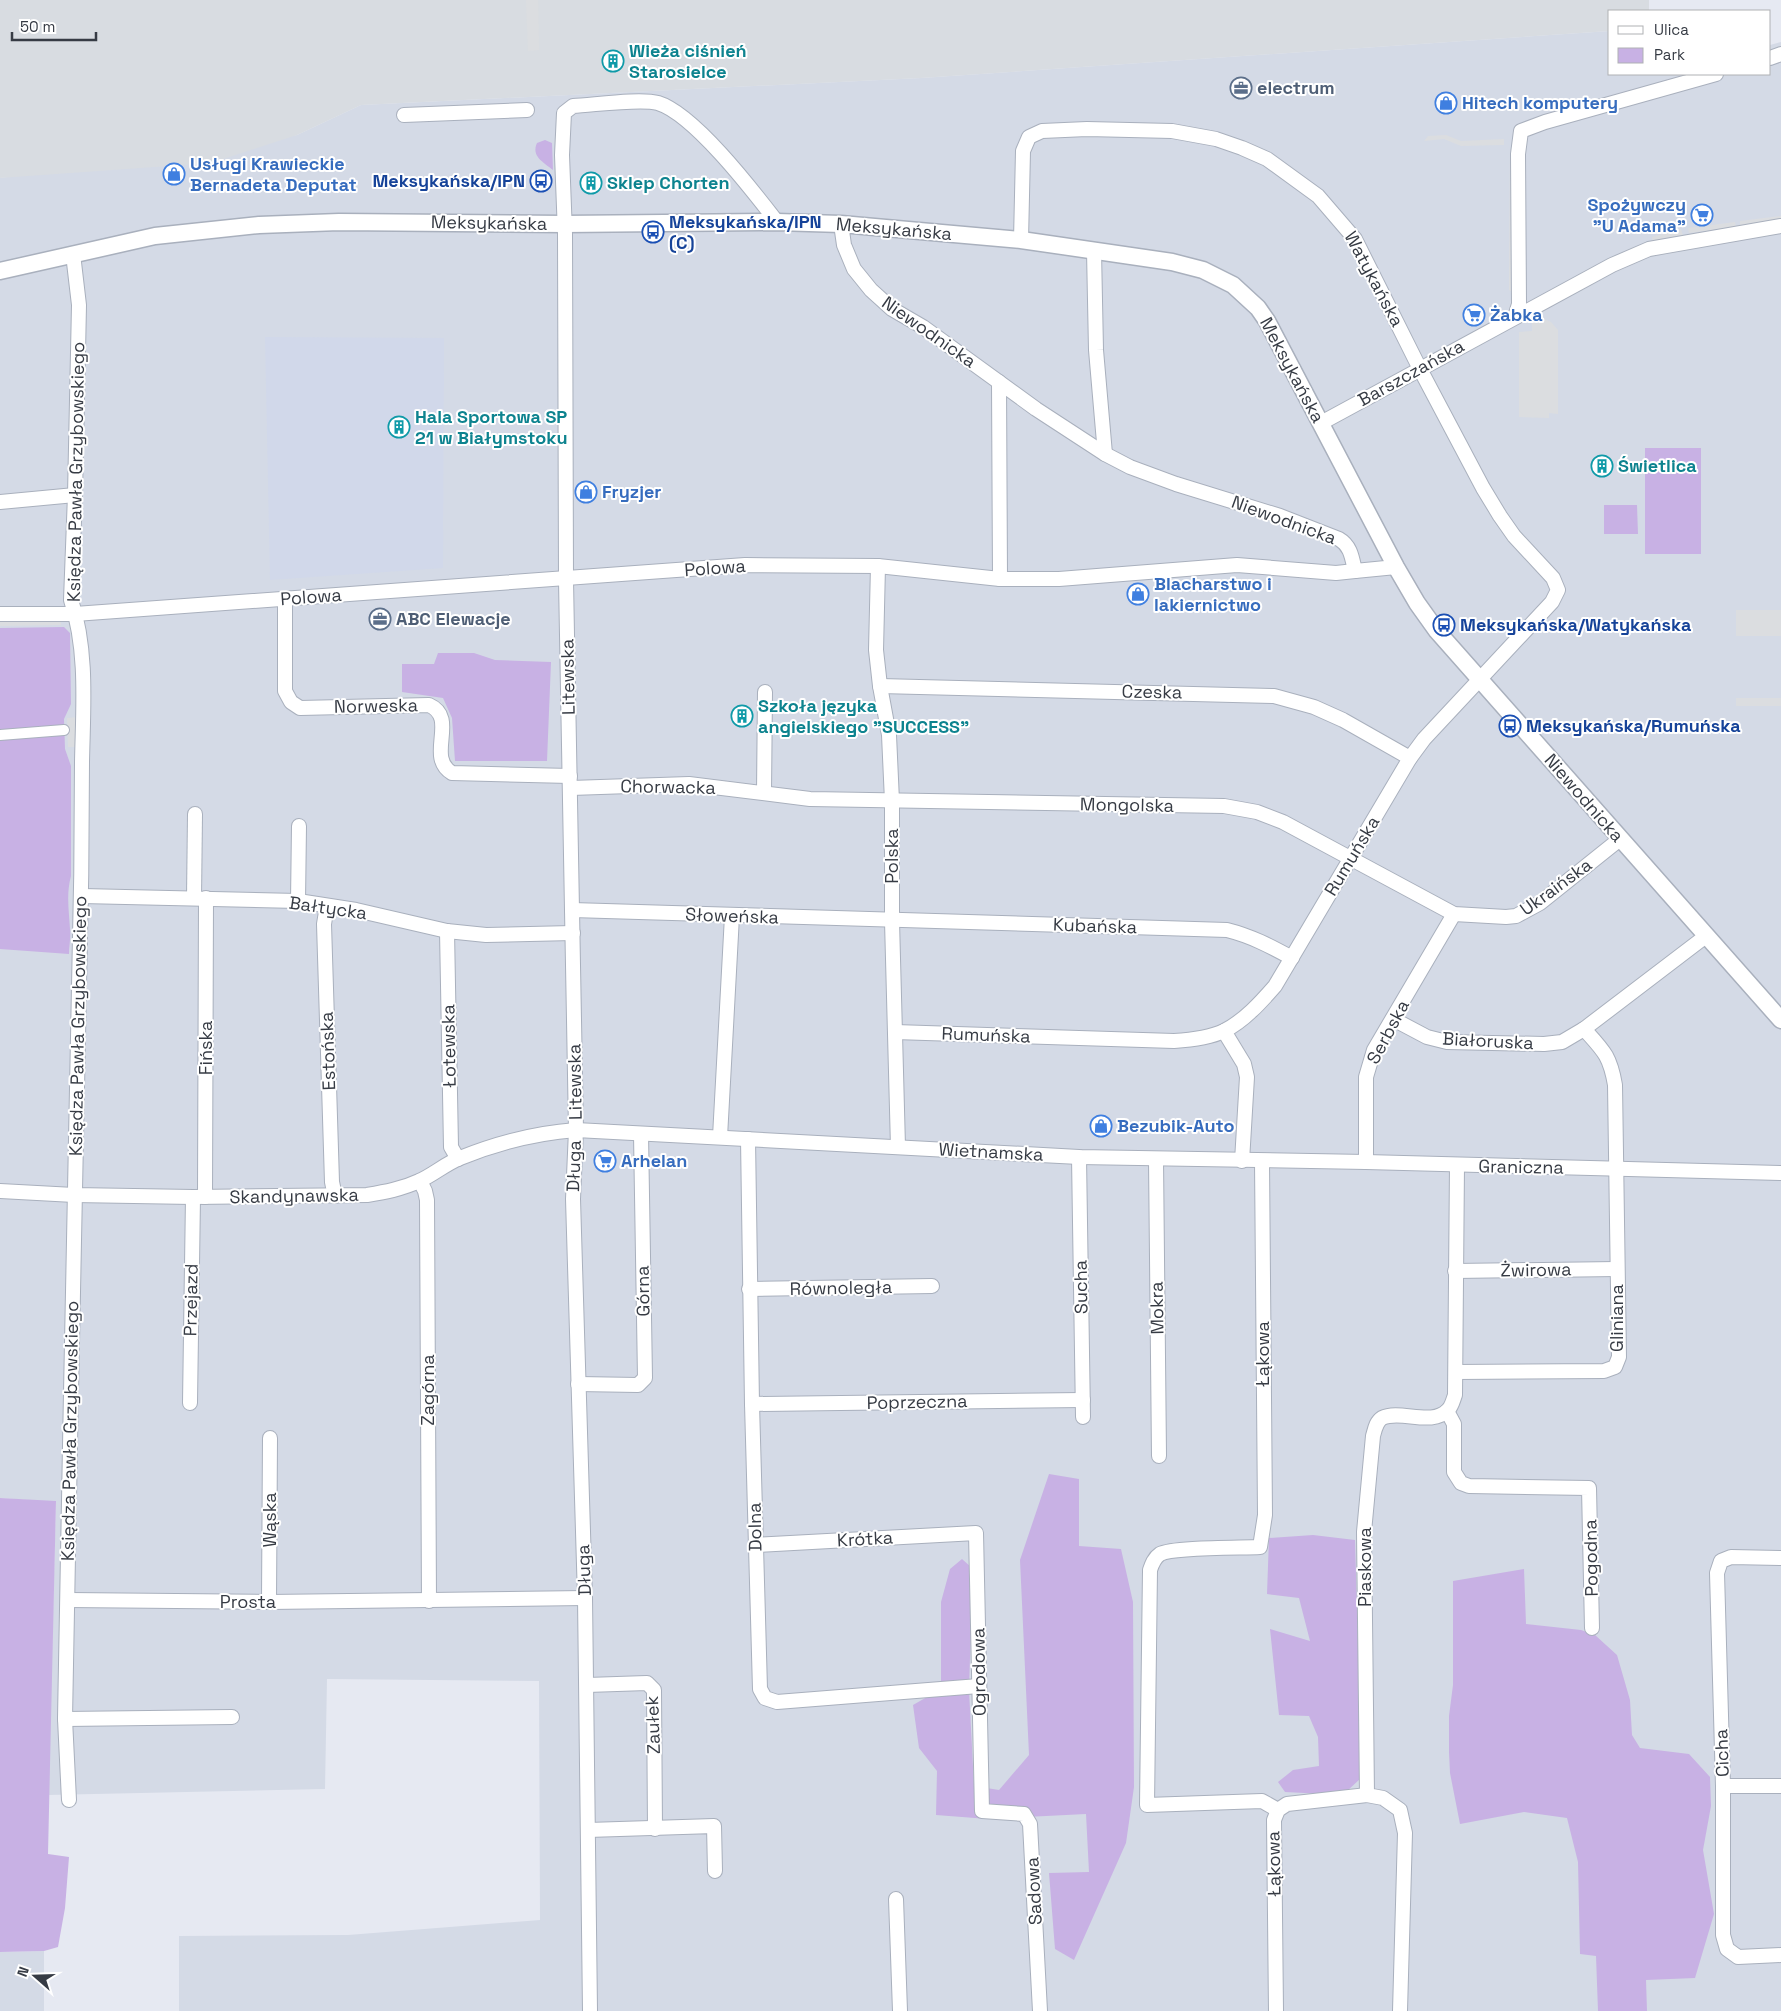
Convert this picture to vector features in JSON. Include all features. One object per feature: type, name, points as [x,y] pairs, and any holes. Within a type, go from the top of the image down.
[{"type":"street","points":[[1516,317],[1519,304],[1518,154],[1521,131],[1545,122],[1712,75]]},
{"type":"street","name":"Litewska","points":[[576,1130],[566,580],[562,136],[564,112],[573,106],[646,102],[667,107],[702,135],[753,191],[777,222]]},
{"type":"street","points":[[404,115],[527,110]]},
{"type":"street","name":"Watykańska","points":[[1021,240],[1023,151],[1029,137],[1042,131],[1087,129],[1172,131],[1216,139],[1267,159],[1318,196],[1355,239],[1482,488],[1500,516],[1525,548],[1553,578],[1558,590],[1552,602],[1480,680]]},
{"type":"street","name":"Meksykańska","points":[[0,271],[155,236],[259,225],[348,222],[564,224],[777,222],[841,224],[1021,240],[1188,266],[1217,276],[1240,290],[1258,308],[1321,423],[1396,568]]},
{"type":"street","name":"Niewodnicka","points":[[841,224],[844,245],[854,269],[871,290],[892,309],[923,327],[1036,409],[1130,468],[1280,516],[1345,542],[1349,548],[1355,570]]},
{"type":"street","name":"Barszczańska","points":[[1321,423],[1598,271],[1649,249],[1781,226]]},
{"type":"street","points":[[1094,251],[1096,350],[1105,454]]},
{"type":"street","name":"Księdza Pawła Grzybowskiego","points":[[69,1800],[65,1718],[74,1195],[82,896],[82,677],[75,614],[71,600],[76,495],[79,305],[73,254]]},
{"type":"street","points":[[999,382],[1000,579]]},
{"type":"street","points":[[0,502],[76,495]]},
{"type":"street","name":"Polowa","points":[[0,614],[75,614],[566,580],[745,565],[878,566],[1000,579],[1059,579],[1204,566],[1237,565],[1336,572],[1355,570]]},
{"type":"street","name":"Polska","points":[[878,566],[876,650],[889,735],[892,801],[892,921],[898,1147]]},
{"type":"street","points":[[1355,570],[1396,568]]},
{"type":"street","name":"Niewodnicka","points":[[1396,568],[1427,617],[1480,680],[1781,1020]]},
{"type":"street","name":"Norweska","points":[[285,599],[285,690],[291,702],[300,708],[429,705],[438,709],[442,716],[441,760],[446,770],[452,773],[570,782]]},
{"type":"street","name":"Rumuńska","points":[[896,1032],[1174,1041],[1194,1039],[1224,1031],[1260,1003],[1275,986],[1410,758],[1424,739],[1480,680]]},
{"type":"street","name":"Czeska","points":[[880,686],[1274,696],[1314,707],[1343,720],[1410,758]]},
{"type":"street","points":[[764,792],[765,692]]},
{"type":"street","points":[[0,735],[64,730]]},
{"type":"street","name":"Chorwacka","points":[[570,782],[689,784],[810,799],[892,801]]},
{"type":"street","name":"Mongolska","points":[[892,801],[1224,806],[1257,812],[1283,822],[1350,859]]},
{"type":"street","name":"Fińska","points":[[195,814],[200,898],[199,1197]]},
{"type":"street","points":[[298,901],[299,826]]},
{"type":"street","name":"Ukraińska","points":[[1350,859],[1454,914],[1506,917],[1516,916],[1529,911],[1620,839]]},
{"type":"street","name":"Bałtycka","points":[[82,896],[298,901],[390,917],[447,931],[486,935],[573,933]]},
{"type":"street","name":"Estońska","points":[[327,906],[324,924],[332,1182],[335,1196]]},
{"type":"street","name":"Słoweńska","points":[[572,910],[892,921]]},
{"type":"street","name":"Serbska","points":[[1366,1162],[1366,1077],[1374,1050],[1454,914]]},
{"type":"street","points":[[720,1137],[732,916]]},
{"type":"street","name":"Kubańska","points":[[892,921],[1227,930],[1246,934],[1292,958]]},
{"type":"street","name":"Łotewska","points":[[447,931],[451,1147],[458,1159]]},
{"type":"street","name":"Białoruska","points":[[1393,1019],[1426,1037],[1446,1042],[1544,1044],[1562,1042],[1584,1029],[1706,936]]},
{"type":"street","points":[[1584,1029],[1602,1048],[1611,1064],[1615,1094],[1616,1169]]},
{"type":"street","points":[[1224,1031],[1244,1064],[1247,1077],[1242,1161]]},
{"type":"street","name":"Skandynawska","points":[[0,1191],[74,1195],[199,1197],[335,1196],[391,1192],[420,1181],[458,1159],[502,1143],[543,1133],[576,1130]]},
{"type":"street","name":"Wietnamska","points":[[576,1130],[1079,1157],[1262,1161]]},
{"type":"street","name":"Długa","points":[[576,1130],[573,1199],[587,1685],[590,2011]]},
{"type":"street","name":"Górna","points":[[578,1384],[638,1385],[645,1378],[641,1134]]},
{"type":"street","name":"Dolna","points":[[748,1139],[755,1545],[760,1689],[766,1698],[777,1702],[979,1686]]},
{"type":"street","name":"Sucha","points":[[1079,1157],[1083,1417]]},
{"type":"street","name":"Mokra","points":[[1156,1159],[1159,1456]]},
{"type":"street","name":"Graniczna","points":[[1262,1161],[1781,1173]]},
{"type":"street","name":"Łąkowa","points":[[1262,1161],[1265,1515],[1260,1548],[1175,1551],[1160,1554],[1154,1560],[1150,1570],[1147,1805],[1262,1801],[1278,1810]]},
{"type":"street","points":[[1447,1411],[1455,1396],[1456,1372],[1457,1165]]},
{"type":"street","name":"Gliniana","points":[[1456,1372],[1604,1372],[1615,1367],[1619,1357],[1616,1269],[1616,1169]]},
{"type":"street","name":"Zagórna","points":[[420,1181],[426,1191],[427,1200],[429,1601]]},
{"type":"street","name":"Przejazd","points":[[190,1403],[199,1197]]},
{"type":"street","name":"Żwirowa","points":[[1455,1271],[1616,1269]]},
{"type":"street","name":"Równoległa","points":[[750,1289],[932,1286]]},
{"type":"street","name":"Poprzeczna","points":[[752,1404],[1083,1400]]},
{"type":"street","name":"Pogodna","points":[[1447,1411],[1454,1424],[1454,1472],[1461,1483],[1469,1486],[1589,1488],[1592,1628]]},
{"type":"street","name":"Piaskowa","points":[[1367,1795],[1364,1532],[1373,1436],[1376,1425],[1382,1419],[1392,1416],[1431,1417],[1447,1411]]},
{"type":"street","name":"Wąska","points":[[269,1602],[270,1438]]},
{"type":"street","name":"Krótka","points":[[755,1545],[976,1533]]},
{"type":"street","name":"Ogrodowa","points":[[976,1533],[982,1811]]},
{"type":"street","name":"Cicha","points":[[1781,1558],[1730,1557],[1721,1561],[1717,1573],[1723,1786],[1723,1935],[1727,1949],[1738,1957],[1781,1955]]},
{"type":"street","name":"Prosta","points":[[68,1600],[269,1602],[585,1598]]},
{"type":"street","name":"Zaułek","points":[[587,1685],[647,1683],[654,1690],[655,1829]]},
{"type":"street","points":[[65,1718],[232,1717]]},
{"type":"street","points":[[1723,1786],[1781,1786]]},
{"type":"street","points":[[1367,1795],[1383,1798],[1400,1810],[1405,1833],[1400,2011]]},
{"type":"street","name":"Łąkowa","points":[[1276,2011],[1274,1820],[1278,1810],[1287,1804],[1367,1795]]},
{"type":"street","name":"Sadowa","points":[[982,1811],[1024,1814],[1030,1824],[1040,2011]]},
{"type":"street","points":[[588,1830],[714,1826],[715,1871]]},
{"type":"street","points":[[896,1899],[900,2011]]},
{"type":"shaded area","points":[[0,0],[1649,0],[1649,10],[1608,10],[1608,31],[921,78],[361,105],[297,135],[211,163],[0,178]]},
{"type":"shaded area","points":[[526,0],[538,0],[539,50],[528,51]]},
{"type":"shaded area","points":[[1608,31],[1608,75],[1771,75],[1771,45],[1781,42],[1781,2011],[179,2011],[179,1936],[348,1935],[540,1920],[539,1681],[327,1679],[325,1789],[48,1795],[56,1502],[0,1498],[0,178],[297,135],[361,105],[921,78]]},
{"type":"shaded area","points":[[1446,135],[1461,141],[1504,139],[1504,145],[1461,146],[1444,139],[1424,141],[1428,136]]},
{"type":"shaded area","points":[[1510,152],[1515,156],[1515,295],[1509,290]]},
{"type":"shaded area","points":[[1781,216],[1781,221],[1740,226],[1740,221]]},
{"type":"shaded area","points":[[1735,222],[1736,227],[1689,233],[1688,228]]},
{"type":"shaded area","points":[[1681,229],[1683,236],[1653,243],[1652,237]]},
{"type":"shaded area","points":[[1532,319],[1544,319],[1551,322],[1558,330],[1558,414],[1549,413],[1549,418],[1519,417],[1519,332],[1532,331]]},
{"type":"shaded area","points":[[265,337],[444,338],[443,568],[270,580]]},
{"type":"shaded area","points":[[1736,610],[1781,610],[1781,636],[1736,636]]},
{"type":"shaded area","points":[[0,614],[60,614],[61,625],[0,626]]},
{"type":"shaded area","points":[[1736,698],[1781,698],[1781,706],[1736,706]]},
{"type":"shaded area","points":[[78,717],[78,747],[68,747],[67,718]]},
{"type":"shaded area","points":[[44,1951],[44,2011],[0,2011],[0,1952]]},
{"type":"green space","points":[[545,140],[552,143],[553,170],[539,158],[536,152],[537,143]]},
{"type":"green space","points":[[1645,448],[1701,448],[1701,554],[1645,554]]},
{"type":"green space","points":[[1604,505],[1637,505],[1638,534],[1604,534]]},
{"type":"green space","points":[[64,627],[70,633],[71,704],[64,719],[65,749],[71,766],[71,876],[68,896],[69,954],[0,949],[0,628]]},
{"type":"green space","points":[[438,653],[474,653],[495,660],[551,662],[547,761],[455,761],[452,718],[443,698],[402,692],[402,664],[434,664]]},
{"type":"green space","points":[[1049,1474],[1079,1479],[1079,1546],[1121,1549],[1133,1602],[1134,1787],[1126,1843],[1074,1960],[1055,1949],[1049,1873],[1089,1872],[1086,1814],[988,1819],[936,1815],[937,1771],[919,1748],[913,1705],[941,1689],[941,1602],[950,1569],[962,1559],[971,1567],[969,1690],[974,1786],[999,1790],[1029,1755],[1020,1560]]},
{"type":"green space","points":[[0,1498],[56,1501],[48,1854],[69,1857],[65,1908],[58,1947],[44,1951],[0,1952]]},
{"type":"green space","points":[[1313,1535],[1355,1540],[1361,1754],[1360,1779],[1347,1791],[1324,1794],[1285,1792],[1278,1782],[1293,1770],[1319,1766],[1318,1737],[1309,1716],[1279,1715],[1270,1629],[1310,1641],[1299,1598],[1267,1594],[1269,1538]]},
{"type":"green space","points":[[1524,1569],[1526,1624],[1581,1630],[1595,1635],[1617,1655],[1630,1700],[1632,1735],[1640,1748],[1689,1754],[1710,1777],[1711,1806],[1703,1850],[1714,1914],[1695,1978],[1646,1980],[1647,2011],[1598,2011],[1596,1956],[1580,1954],[1578,1862],[1567,1818],[1524,1812],[1460,1824],[1450,1773],[1449,1752],[1449,1716],[1453,1685],[1453,1581]]},
{"type":"place","name":"Wieża ciśnień Starosielce","points":[[613,61]]},
{"type":"place","name":"electrum","points":[[1241,88]]},
{"type":"place","name":"Hitech komputery","points":[[1446,103]]},
{"type":"place","name":"Usługi Krawieckie Bernadeta Deputat","points":[[174,174]]},
{"type":"place","name":"Meksykańska/IPN","points":[[541,181]]},
{"type":"place","name":"Sklep Chorten","points":[[591,183]]},
{"type":"place","name":"Spożywczy \"U Adama\"","points":[[1702,215]]},
{"type":"place","name":"Meksykańska/IPN (C)","points":[[653,232]]},
{"type":"place","name":"Żabka","points":[[1474,315]]},
{"type":"place","name":"Hala Sportowa SP 21 w Białymstoku","points":[[399,427]]},
{"type":"place","name":"Świetlica","points":[[1602,466]]},
{"type":"place","name":"Fryzjer","points":[[586,492]]},
{"type":"place","name":"Blacharstwo i lakiernictwo","points":[[1138,594]]},
{"type":"place","name":"ABC Elewacje","points":[[380,619]]},
{"type":"place","name":"Meksykańska/Watykańska","points":[[1444,625]]},
{"type":"place","name":"Szkoła języka angielskiego \"SUCCESS\"","points":[[742,716]]},
{"type":"place","name":"Meksykańska/Rumuńska","points":[[1510,726]]},
{"type":"place","name":"Bezubik-Auto","points":[[1101,1126]]},
{"type":"place","name":"Arhelan","points":[[605,1161]]}]
